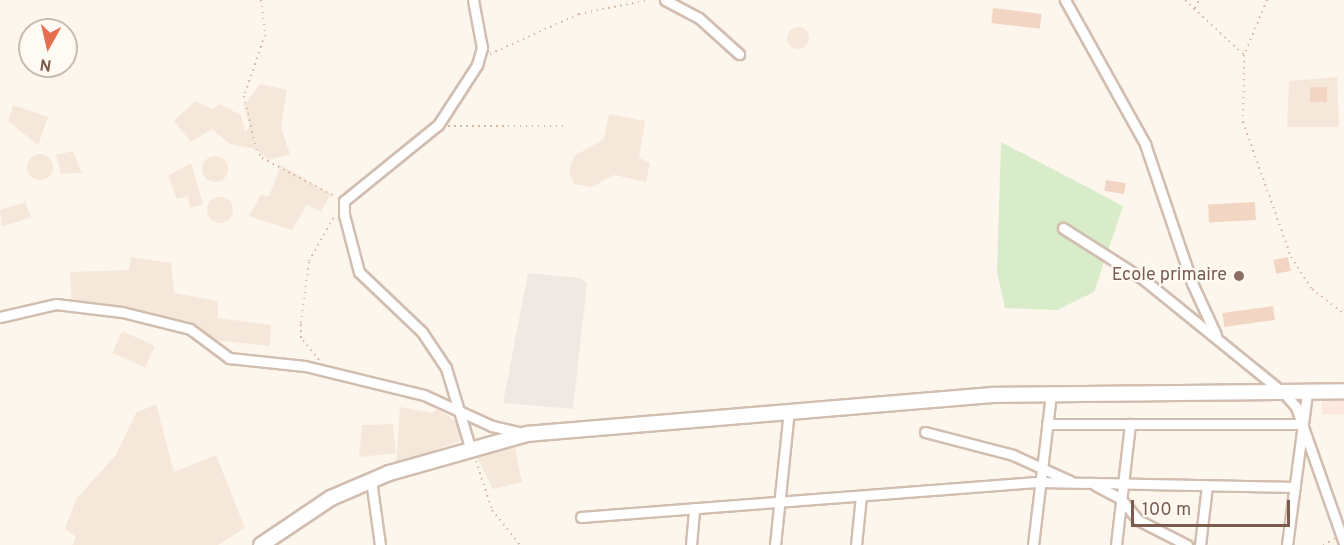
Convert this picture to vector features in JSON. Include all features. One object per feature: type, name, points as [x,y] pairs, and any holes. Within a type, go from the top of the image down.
[{"type":"street","points":[[470,447],[456,409],[446,368],[422,332],[359,272],[349,250],[345,201],[438,125],[477,65],[482,48],[473,0]]},
{"type":"street","points":[[665,0],[699,18],[738,54]]},
{"type":"street","points":[[1065,0],[1145,144],[1191,283],[1220,343]]},
{"type":"street","points":[[1063,228],[1143,279],[1284,393],[1302,424],[1344,543]]},
{"type":"street","points":[[0,317],[56,304],[122,312],[190,329],[229,358],[334,374],[424,394],[456,409],[528,434]]},
{"type":"street","points":[[261,545],[321,504],[371,480],[470,447],[528,434],[789,410],[1051,394],[1344,391]]},
{"type":"street","points":[[1287,545],[1307,393]]},
{"type":"street","points":[[1033,545],[1051,394]]},
{"type":"street","points":[[775,545],[789,410]]},
{"type":"street","points":[[1047,424],[1302,424]]},
{"type":"street","points":[[1116,545],[1130,424]]},
{"type":"street","points":[[925,432],[979,444],[1084,483],[1121,499],[1138,520],[1187,545]]},
{"type":"street","points":[[371,480],[380,545]]},
{"type":"street","points":[[581,517],[1040,482],[1294,487]]},
{"type":"street","points":[[1200,545],[1207,485]]},
{"type":"street","points":[[856,545],[861,496]]},
{"type":"street","points":[[690,545],[694,508]]},
{"type":"path","points":[[261,0],[264,40],[244,96],[256,149],[262,158],[345,201],[320,234],[309,261],[301,323],[301,338],[334,374]]},
{"type":"path","points":[[477,65],[579,14],[648,0]]},
{"type":"path","points":[[1185,0],[1244,55]]},
{"type":"path","points":[[1195,8],[1199,0]]},
{"type":"path","points":[[1267,0],[1244,55],[1243,122],[1273,217],[1312,290],[1344,314]]},
{"type":"path","points":[[438,125],[568,126]]},
{"type":"path","points":[[470,447],[492,510],[520,545]]},
{"type":"shaded area","points":[[798,27],[806,30],[809,38],[806,46],[798,49],[790,46],[787,38],[790,30]]},
{"type":"shaded area","points":[[1337,77],[1339,127],[1287,127],[1289,81]]},
{"type":"shaded area","points":[[260,84],[287,90],[281,128],[290,154],[268,160],[256,149],[230,144],[212,129],[191,142],[174,121],[195,101],[212,109],[219,104],[241,115],[245,132],[250,127],[244,106]]},
{"type":"shaded area","points":[[13,105],[48,117],[38,145],[8,121]]},
{"type":"shaded area","points":[[609,114],[645,121],[639,158],[650,163],[646,182],[614,175],[592,187],[574,184],[569,171],[574,156],[604,139]]},
{"type":"shaded area","points":[[73,151],[82,173],[61,174],[56,155]]},
{"type":"shaded area","points":[[40,154],[49,158],[53,167],[49,176],[40,180],[31,176],[27,167],[31,158]]},
{"type":"shaded area","points":[[215,156],[224,160],[228,169],[224,178],[215,182],[206,178],[202,169],[206,160]]},
{"type":"shaded area","points":[[191,163],[203,204],[190,208],[188,196],[177,199],[168,176]]},
{"type":"shaded area","points":[[281,165],[331,194],[321,212],[307,204],[292,230],[249,216],[261,195],[269,196]]},
{"type":"shaded area","points":[[220,197],[229,201],[233,210],[229,219],[220,223],[211,219],[207,210],[211,201]]},
{"type":"shaded area","points":[[25,202],[31,217],[2,227],[0,210]]},
{"type":"shaded area","points":[[131,257],[171,263],[174,293],[218,301],[218,318],[271,325],[270,346],[201,339],[187,328],[72,306],[70,272],[129,270]]},
{"type":"shaded area","points":[[528,273],[581,278],[587,284],[573,409],[503,403]]},
{"type":"shaded area","points":[[122,331],[155,346],[145,368],[112,353]]},
{"type":"shaded area","points":[[1322,391],[1344,391],[1344,414],[1322,414]]},
{"type":"shaded area","points":[[156,404],[174,472],[216,455],[245,528],[218,545],[72,545],[76,537],[65,528],[77,498],[116,455],[136,413]]},
{"type":"shaded area","points":[[400,407],[433,413],[437,409],[456,421],[463,440],[396,464]]},
{"type":"shaded area","points":[[393,424],[396,453],[359,457],[362,425]]},
{"type":"shaded area","points":[[515,448],[522,482],[493,489],[477,457]]},
{"type":"green space","points":[[1001,142],[1123,206],[1094,292],[1057,310],[1005,308],[997,272]]},
{"type":"building","points":[[993,8],[1042,14],[1040,29],[991,23]]},
{"type":"building","points":[[1310,87],[1327,87],[1327,102],[1310,102]]},
{"type":"building","points":[[1106,180],[1126,183],[1124,194],[1104,191]]},
{"type":"building","points":[[1255,202],[1256,220],[1209,222],[1208,204]]},
{"type":"building","points":[[1288,257],[1291,271],[1276,274],[1273,260]]},
{"type":"building","points":[[1273,306],[1275,320],[1224,327],[1222,313]]},
{"type":"place","name":"Ecole primaire","points":[[1239,276]]}]
